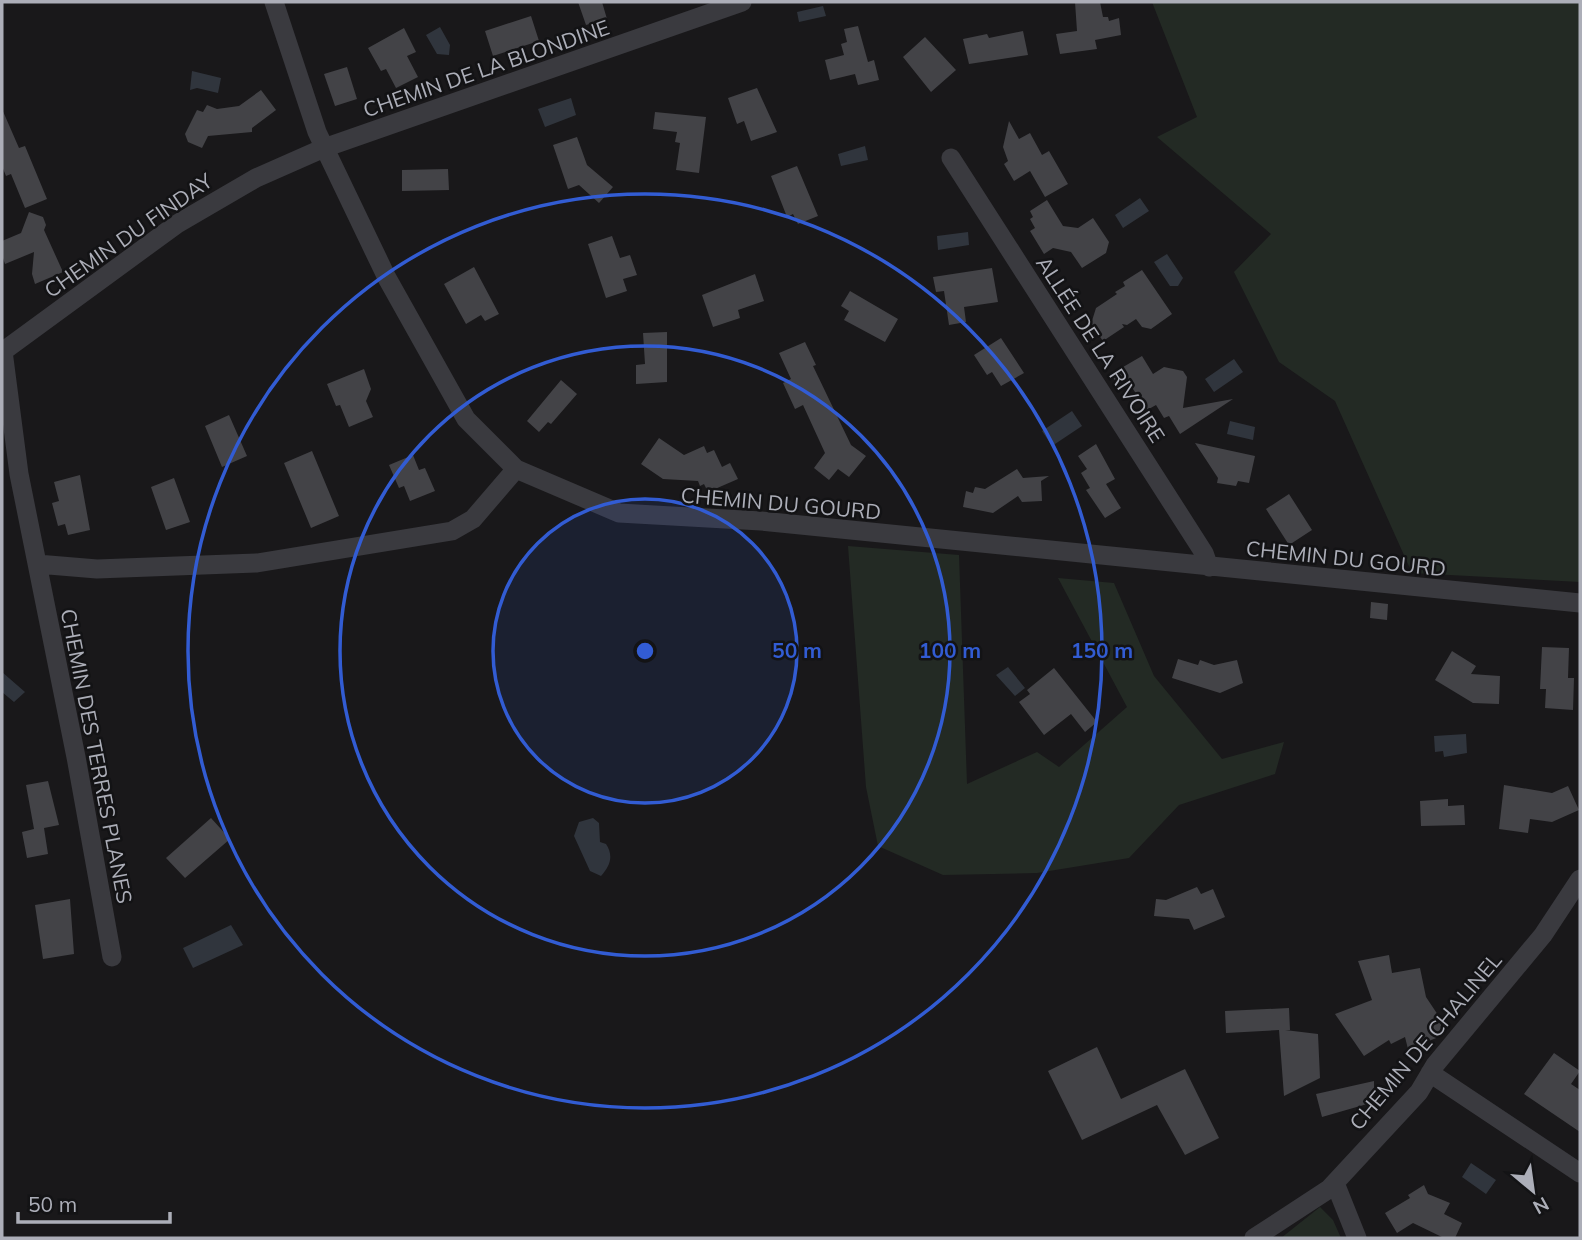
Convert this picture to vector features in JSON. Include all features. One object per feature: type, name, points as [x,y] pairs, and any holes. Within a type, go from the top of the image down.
[{"type":"street","name":"CHEMIN DU GOURD","points":[[274,2],[324,148],[387,278],[466,419],[516,469],[619,513],[761,521],[1580,603]]},
{"type":"street","name":"CHEMIN DE LA BLONDINE","points":[[324,148],[742,2]]},
{"type":"street","name":"CHEMIN DU FINDAY","points":[[2,351],[213,201],[324,148]]},
{"type":"street","name":"ALLÉE DE LA RIVOIRE","points":[[951,158],[1204,553],[1209,567]]},
{"type":"street","name":"CHEMIN DES TERRES PLANES","points":[[2,351],[19,474],[112,957]]},
{"type":"street","points":[[37,564],[97,569],[257,563],[452,531],[473,519],[516,469]]},
{"type":"street","name":"CHEMIN DE CHALINEL","points":[[1254,1238],[1335,1183],[1419,1092],[1430,1073],[1543,935],[1580,879]]},
{"type":"street","points":[[1430,1073],[1580,1174]]},
{"type":"street","points":[[1335,1183],[1357,1238]]},
{"type":"shaded area","points":[[1152,2],[1580,2],[1580,582],[1412,573],[1335,401],[1279,362],[1234,272],[1271,234],[1157,137],[1197,117]]},
{"type":"shaded area","points":[[823,6],[826,16],[799,22],[797,12]]},
{"type":"shaded area","points":[[440,27],[450,45],[449,55],[437,54],[426,35]]},
{"type":"shaded area","points":[[192,71],[221,78],[218,93],[197,88],[190,90]]},
{"type":"shaded area","points":[[571,98],[576,115],[545,127],[538,109]]},
{"type":"shaded area","points":[[865,146],[868,160],[841,166],[838,154]]},
{"type":"shaded area","points":[[1140,198],[1149,211],[1123,228],[1115,215]]},
{"type":"shaded area","points":[[968,232],[969,245],[938,250],[937,236]]},
{"type":"shaded area","points":[[1167,254],[1183,278],[1178,286],[1170,286],[1154,262]]},
{"type":"shaded area","points":[[1234,359],[1243,372],[1214,392],[1205,379]]},
{"type":"shaded area","points":[[1072,411],[1082,426],[1052,446],[1042,431]]},
{"type":"shaded area","points":[[1230,421],[1255,427],[1253,440],[1227,434]]},
{"type":"shaded area","points":[[848,546],[959,555],[967,784],[1037,752],[1059,767],[1127,707],[1058,578],[1114,583],[1154,676],[1222,759],[1284,742],[1275,774],[1179,805],[1129,858],[1037,873],[943,875],[878,846],[866,787]]},
{"type":"shaded area","points":[[1008,667],[1025,688],[1015,696],[996,675]]},
{"type":"shaded area","points":[[2,672],[25,692],[14,702],[2,692]]},
{"type":"shaded area","points":[[1466,734],[1467,753],[1444,757],[1443,751],[1435,752],[1434,736]]},
{"type":"shaded area","points":[[593,818],[599,823],[600,842],[606,844],[610,853],[609,865],[601,876],[590,871],[574,836],[579,822]]},
{"type":"shaded area","points":[[231,925],[243,945],[193,968],[183,948]]},
{"type":"shaded area","points":[[1471,1163],[1496,1180],[1486,1194],[1462,1177]]},
{"type":"shaded area","points":[[1320,1207],[1333,1220],[1341,1238],[1281,1238]]},
{"type":"building","points":[[578,2],[602,2],[607,19],[586,25]]},
{"type":"building","points":[[1075,2],[1100,2],[1103,17],[1108,17],[1109,21],[1119,18],[1121,35],[1095,40],[1097,49],[1060,54],[1056,34],[1077,31]]},
{"type":"building","points":[[531,16],[539,41],[493,56],[485,31]]},
{"type":"building","points":[[858,26],[868,62],[874,60],[879,80],[858,85],[855,74],[830,80],[825,60],[844,55],[841,44],[847,42],[844,29]]},
{"type":"building","points":[[404,28],[416,52],[407,56],[418,77],[396,88],[386,69],[381,71],[368,48]]},
{"type":"building","points":[[1023,31],[1028,55],[969,64],[963,39],[987,34],[989,38]]},
{"type":"building","points":[[925,37],[956,70],[931,92],[903,57]]},
{"type":"building","points":[[347,67],[357,99],[335,106],[324,74]]},
{"type":"building","points":[[757,88],[777,132],[751,141],[744,121],[737,124],[728,98]]},
{"type":"building","points":[[261,90],[276,110],[252,128],[252,132],[208,136],[202,148],[188,142],[185,134],[197,110],[203,112],[207,105],[217,109],[239,106]]},
{"type":"building","points":[[2,109],[19,148],[25,146],[47,199],[25,208],[11,174],[6,176],[2,166]]},
{"type":"building","points":[[655,112],[706,117],[699,173],[676,170],[680,143],[675,142],[677,132],[653,129]]},
{"type":"building","points":[[1009,121],[1019,139],[1030,133],[1042,155],[1049,151],[1068,184],[1045,197],[1030,171],[1014,181],[1004,164],[1008,161],[1003,147]]},
{"type":"building","points":[[577,137],[587,165],[613,187],[599,203],[579,185],[568,189],[553,145]]},
{"type":"building","points":[[797,166],[818,216],[798,224],[793,214],[787,217],[771,176]]},
{"type":"building","points":[[448,169],[449,190],[402,191],[402,170]]},
{"type":"building","points":[[1047,200],[1063,226],[1078,228],[1093,218],[1109,242],[1106,253],[1082,268],[1071,252],[1053,248],[1044,254],[1030,231],[1035,228],[1030,219],[1033,217],[1030,211]]},
{"type":"building","points":[[29,212],[43,217],[46,225],[44,230],[63,272],[35,284],[32,274],[34,252],[5,264],[2,255],[2,241],[21,233]]},
{"type":"building","points":[[612,236],[620,258],[630,255],[637,275],[623,279],[627,291],[606,298],[588,244]]},
{"type":"building","points":[[474,267],[499,314],[485,321],[481,315],[466,324],[444,284]]},
{"type":"building","points":[[992,268],[998,302],[964,307],[966,322],[949,325],[944,291],[936,292],[933,277]]},
{"type":"building","points":[[1142,270],[1172,314],[1151,329],[1142,327],[1136,319],[1127,325],[1122,324],[1124,327],[1103,341],[1091,324],[1096,308],[1117,294],[1115,292],[1125,286],[1123,282]]},
{"type":"building","points":[[755,274],[764,301],[738,310],[740,318],[713,327],[702,295]]},
{"type":"building","points":[[850,291],[898,319],[885,342],[844,320],[849,311],[841,306]]},
{"type":"building","points":[[667,332],[667,382],[636,384],[636,365],[645,364],[643,333]]},
{"type":"building","points":[[1001,338],[1024,373],[1001,386],[992,372],[987,375],[974,355]]},
{"type":"building","points":[[805,342],[816,365],[813,366],[851,445],[866,456],[849,477],[838,469],[829,480],[814,468],[825,453],[803,405],[795,409],[783,383],[791,379],[779,353]]},
{"type":"building","points":[[1142,356],[1153,374],[1164,367],[1183,371],[1187,377],[1183,408],[1233,399],[1180,434],[1169,416],[1164,418],[1156,405],[1147,410],[1129,383],[1120,389],[1111,374]]},
{"type":"building","points":[[364,369],[371,389],[366,401],[373,417],[349,427],[327,384]]},
{"type":"building","points":[[561,380],[577,394],[551,424],[548,422],[539,432],[527,421]]},
{"type":"building","points":[[229,415],[247,456],[222,467],[205,426]]},
{"type":"building","points":[[659,438],[684,455],[704,446],[707,453],[714,450],[722,467],[730,463],[738,479],[708,492],[704,484],[700,486],[698,481],[663,479],[641,464]]},
{"type":"building","points":[[1195,443],[1255,456],[1249,483],[1238,481],[1236,486],[1217,483],[1218,478]]},
{"type":"building","points":[[1096,444],[1115,479],[1106,484],[1121,508],[1105,518],[1086,490],[1090,488],[1081,473],[1087,469],[1078,456]]},
{"type":"building","points":[[312,451],[339,516],[311,528],[284,463]]},
{"type":"building","points":[[413,455],[419,470],[425,468],[435,491],[410,501],[404,486],[399,488],[389,465]]},
{"type":"building","points":[[1017,469],[1023,478],[1049,476],[1041,481],[1042,501],[1022,502],[1018,496],[993,513],[963,507],[966,491],[973,493],[975,487],[985,489]]},
{"type":"building","points":[[80,475],[90,530],[68,535],[65,524],[58,526],[52,503],[59,501],[54,482]]},
{"type":"building","points":[[174,478],[190,522],[166,530],[151,487]]},
{"type":"building","points":[[1289,494],[1312,530],[1289,545],[1266,509]]},
{"type":"building","points":[[1371,602],[1388,604],[1387,620],[1370,618]]},
{"type":"building","points":[[1542,647],[1569,648],[1568,678],[1574,678],[1573,710],[1545,708],[1546,689],[1540,689]]},
{"type":"building","points":[[1452,651],[1476,666],[1471,674],[1500,676],[1499,704],[1473,703],[1435,680]]},
{"type":"building","points":[[1178,659],[1198,665],[1200,660],[1214,665],[1237,660],[1243,683],[1220,693],[1172,678]]},
{"type":"building","points":[[1054,668],[1097,722],[1085,732],[1071,714],[1044,735],[1019,702],[1030,694],[1027,690]]},
{"type":"building","points":[[48,781],[59,825],[44,828],[48,854],[27,858],[22,832],[34,829],[26,785]]},
{"type":"building","points":[[1504,785],[1552,793],[1568,786],[1579,810],[1552,822],[1530,819],[1528,833],[1499,829]]},
{"type":"building","points":[[1448,799],[1448,806],[1464,805],[1465,825],[1421,826],[1420,801]]},
{"type":"building","points":[[211,818],[230,839],[185,878],[166,858]]},
{"type":"building","points":[[1197,887],[1201,894],[1213,889],[1225,917],[1194,930],[1189,919],[1154,916],[1156,899],[1166,900]]},
{"type":"building","points":[[70,899],[74,954],[43,959],[35,905]]},
{"type":"building","points":[[1389,955],[1392,973],[1420,968],[1426,997],[1438,1015],[1444,1035],[1408,1049],[1405,1037],[1391,1044],[1389,1040],[1364,1056],[1335,1014],[1372,1000],[1358,961]]},
{"type":"building","points":[[1289,1008],[1290,1030],[1285,1030],[1318,1034],[1320,1078],[1284,1096],[1279,1030],[1226,1033],[1225,1011]]},
{"type":"building","points":[[1097,1047],[1121,1099],[1185,1069],[1219,1138],[1185,1155],[1157,1105],[1082,1140],[1048,1071]]},
{"type":"building","points":[[1554,1053],[1580,1071],[1571,1084],[1580,1090],[1580,1132],[1524,1094]]},
{"type":"building","points":[[1374,1081],[1374,1102],[1322,1117],[1316,1094]]},
{"type":"building","points":[[1424,1185],[1428,1194],[1450,1203],[1444,1214],[1462,1223],[1455,1238],[1444,1238],[1413,1223],[1397,1233],[1385,1213],[1410,1198],[1408,1195]]}]
